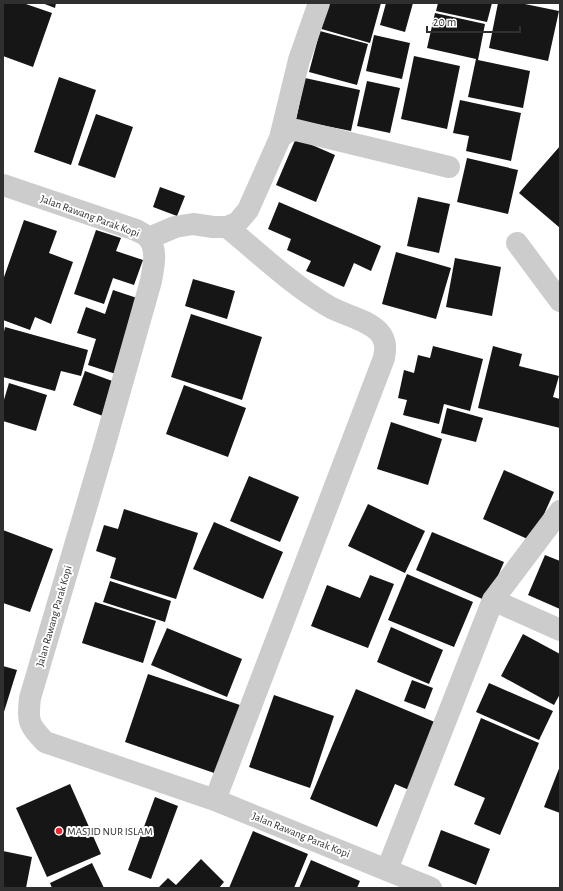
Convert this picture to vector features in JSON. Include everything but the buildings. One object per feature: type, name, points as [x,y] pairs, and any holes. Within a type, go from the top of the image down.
[{"type":"street","points":[[149,238],[175,227],[193,224],[213,228],[227,227],[237,223],[248,210],[280,138],[299,60],[319,3]]},
{"type":"street","points":[[280,138],[287,132],[296,130],[449,167]]},
{"type":"street","name":"Jalan Rawang Parak Kopi","points":[[3,185],[136,230],[149,238],[153,245],[154,257],[151,281],[30,698],[28,715],[32,728],[45,742],[216,800],[431,888]]},
{"type":"street","points":[[216,800],[386,350],[384,340],[379,332],[372,326],[328,306],[294,282],[227,227]]},
{"type":"street","points":[[517,243],[560,301]]},
{"type":"street","points":[[387,870],[493,600],[560,511]]},
{"type":"street","points":[[493,600],[560,630]]},
{"type":"place","name":"MASJID NUR ISLAM","points":[[59,831]]}]
